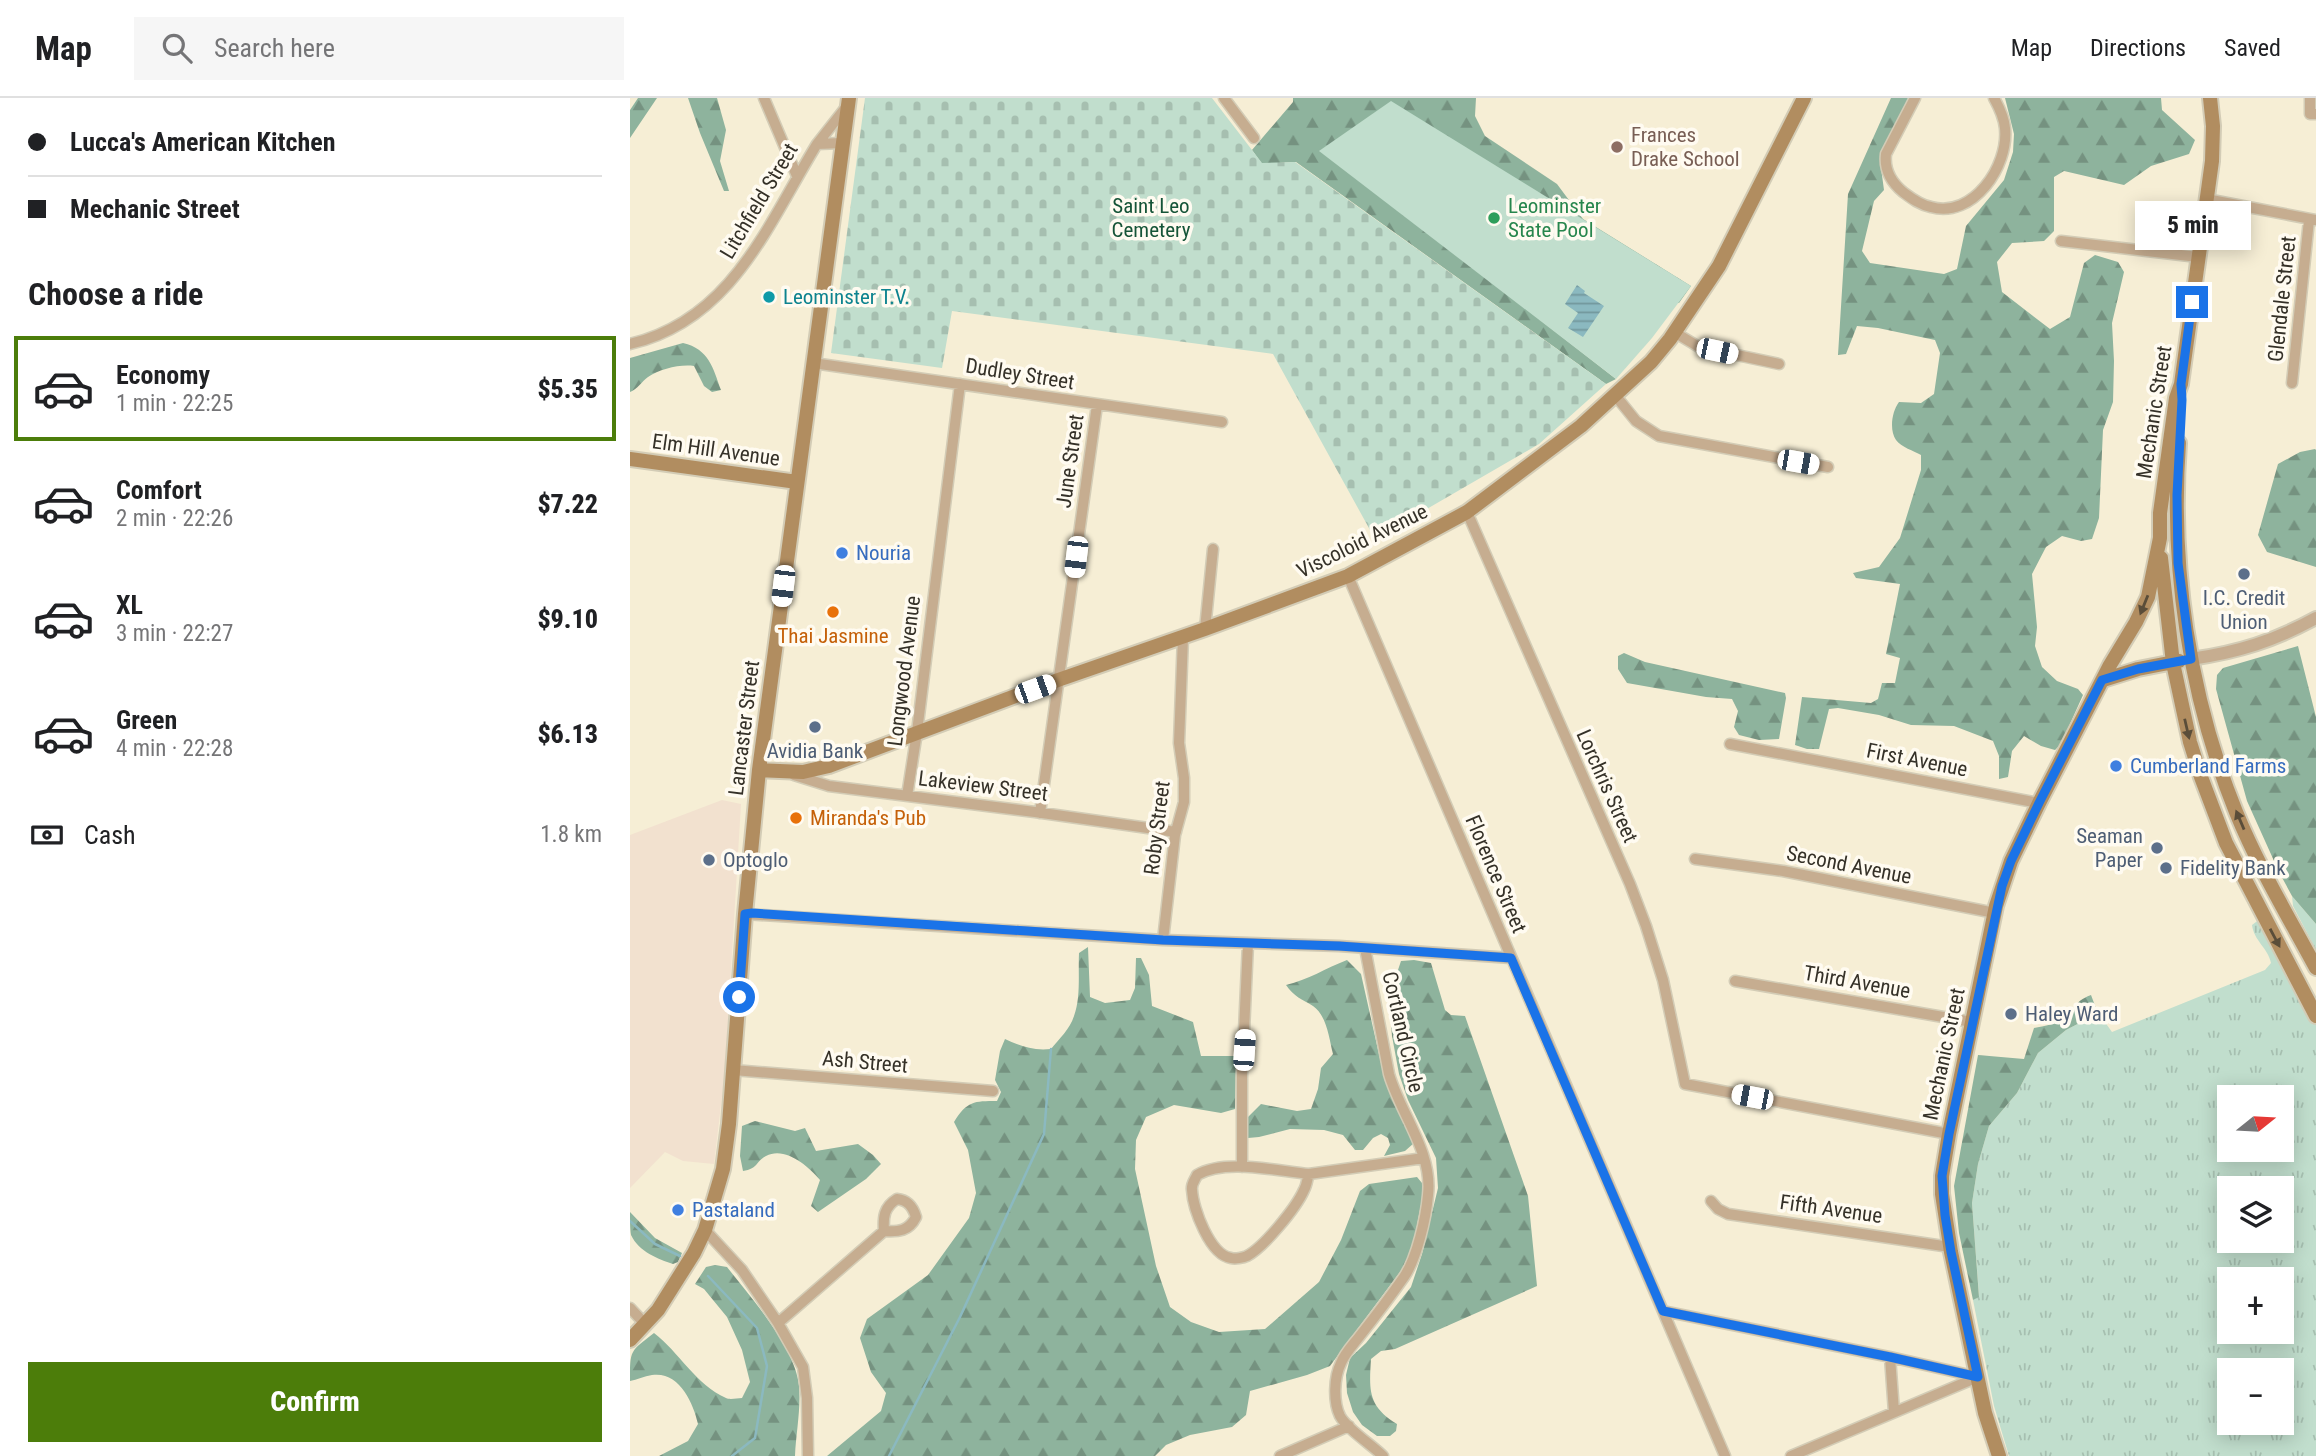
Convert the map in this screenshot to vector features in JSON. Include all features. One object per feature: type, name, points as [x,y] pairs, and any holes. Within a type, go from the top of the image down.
[{"type":"main road","name":"Viscoloid Avenue","points":[[759,770],[787,773],[817,770],[1058,680],[1205,629],[1348,576],[1467,512],[1557,446],[1651,362],[1719,266],[1804,98]]},
{"type":"main road","name":"Mechanic Street","points":[[1999,1456],[1985,1413],[1950,1247],[1942,1176],[1995,913],[2011,861],[2102,680],[2148,597],[2160,538],[2160,513],[2206,200],[2213,143],[2210,98]]},
{"type":"main road","name":"Lancaster Street","points":[[630,1340],[646,1325],[682,1273],[705,1230],[723,1169],[759,770],[848,102]]},
{"type":"main road","points":[[2181,384],[2177,495],[2178,563],[2191,659],[2212,742],[2236,810],[2266,875],[2316,968]]},
{"type":"main road","name":"Elm Hill Avenue","points":[[630,459],[797,482]]},
{"type":"main road","points":[[2160,538],[2161,572],[2172,663],[2197,765],[2226,844],[2316,1016]]},
{"type":"main road","points":[[2102,680],[2138,669],[2191,659]]},
{"type":"street","points":[[764,98],[797,176]]},
{"type":"street","points":[[1224,98],[1254,138]]},
{"type":"street","points":[[1915,98],[1886,154],[1888,175],[1912,199],[1943,209],[1970,200],[1991,179],[2000,162],[2006,128],[1994,98]]},
{"type":"street","points":[[2310,98],[2313,114]]},
{"type":"street","name":"Litchfield Street","points":[[630,344],[647,340],[687,320],[708,305],[733,281],[776,215],[817,144],[848,102]]},
{"type":"street","name":"Litchfield Street","points":[[817,144],[842,143]]},
{"type":"street","points":[[2206,200],[2313,220]]},
{"type":"street","name":"Glendale Street","points":[[2292,383],[2313,220]]},
{"type":"street","points":[[2061,241],[2198,257]]},
{"type":"street","points":[[1674,332],[1699,347],[1779,364]]},
{"type":"street","name":"Dudley Street","points":[[813,363],[1222,422]]},
{"type":"street","name":"Longwood Avenue","points":[[906,796],[917,733],[960,384]]},
{"type":"street","points":[[1615,395],[1636,421],[1659,436],[1828,467]]},
{"type":"street","name":"June Street","points":[[1040,813],[1097,405]]},
{"type":"street","name":"Lorchris Street","points":[[1467,512],[1630,884],[1646,926],[1670,1006],[1685,1084],[1949,1134]]},
{"type":"street","points":[[1205,629],[1213,548]]},
{"type":"street","name":"Florence Street","points":[[1348,576],[1725,1456]]},
{"type":"street","points":[[2191,659],[2244,650],[2316,618]]},
{"type":"street","name":"Roby Street","points":[[1163,940],[1176,832],[1184,802],[1179,743],[1183,637]]},
{"type":"street","name":"First Avenue","points":[[1730,744],[2039,803]]},
{"type":"street","name":"Lakeview Street","points":[[787,773],[829,786],[1176,832]]},
{"type":"street","name":"Second Avenue","points":[[1695,859],[1783,871],[1995,913]]},
{"type":"street","points":[[745,914],[1511,958]]},
{"type":"street","points":[[1242,1167],[1242,1075],[1248,943]]},
{"type":"street","name":"Cortland Circle","points":[[1365,948],[1393,1091],[1424,1158],[1428,1195],[1418,1242],[1405,1276],[1345,1355],[1338,1371],[1337,1409],[1341,1419],[1383,1456]]},
{"type":"street","name":"Third Avenue","points":[[1735,981],[1972,1022]]},
{"type":"street","name":"Ash Street","points":[[733,1070],[993,1091]]},
{"type":"street","points":[[1309,1174],[1304,1190],[1275,1231],[1247,1256],[1232,1259],[1218,1252],[1208,1238],[1196,1209],[1192,1185],[1197,1175],[1205,1170],[1242,1167],[1309,1174],[1424,1158]]},
{"type":"street","name":"Fifth Avenue","points":[[1711,1201],[1718,1209],[1728,1214],[1950,1247]]},
{"type":"street","points":[[705,1230],[742,1270],[803,1367],[808,1451]]},
{"type":"street","points":[[778,1324],[884,1231]]},
{"type":"street","points":[[630,1308],[646,1325]]},
{"type":"street","points":[[1663,1311],[1978,1377]]},
{"type":"street","points":[[1890,1357],[1894,1412]]},
{"type":"street","points":[[1791,1456],[1978,1377]]},
{"type":"street","points":[[1280,1456],[1349,1426]]},
{"type":"shaded area","points":[[722,800],[741,804],[725,1071],[714,1164],[683,1161],[665,1152],[630,1188],[630,835]]},
{"type":"green space","points":[[638,98],[657,98],[630,138],[630,110]]},
{"type":"green space","points":[[688,98],[717,98],[726,130],[720,161],[729,191],[724,191]]},
{"type":"green space","name":"Saint Leo Cemetery","points":[[865,98],[1212,98],[1262,163],[1295,162],[1606,384],[1539,444],[1375,539],[1273,354],[952,311],[942,368],[831,353]]},
{"type":"green space","name":"Leominster State Pool","points":[[1293,98],[1476,98],[1475,116],[1485,136],[1557,184],[1583,219],[1691,286],[1679,303],[1525,308],[1616,379],[1606,384],[1296,162],[1262,164],[1252,150],[1293,102]]},
{"type":"green space","points":[[1891,98],[1908,98],[1883,159],[1881,168],[1884,190],[1874,201],[1862,251],[1870,263],[1944,274],[1957,269],[1966,226],[2004,180],[2013,152],[2014,134],[2005,98],[2161,98],[2162,110],[2195,140],[2189,154],[2151,166],[2124,185],[2064,171],[2054,177],[2054,231],[2044,241],[2012,243],[1997,262],[2002,292],[2050,329],[2070,317],[2084,263],[2095,255],[2118,262],[2124,272],[2112,323],[2113,402],[2103,430],[2099,518],[2092,539],[2081,541],[2062,536],[2046,547],[2032,574],[2037,627],[2035,646],[2042,667],[2057,681],[2078,689],[2083,695],[2061,744],[2055,750],[2041,746],[2024,736],[2012,751],[2008,777],[1999,779],[1999,756],[1993,741],[1954,726],[1911,725],[1879,715],[1829,709],[1819,749],[1795,745],[1802,697],[1871,703],[1878,699],[1882,683],[1895,683],[1900,658],[1886,654],[1900,584],[1856,578],[1853,573],[1879,567],[1900,538],[1921,470],[1921,455],[1896,440],[1892,426],[1893,415],[1899,402],[1921,403],[1934,394],[1940,353],[1935,340],[1857,326],[1846,354],[1838,355],[1848,194]]},
{"type":"green space","name":"Leominster State Pool","points":[[1391,101],[1691,286],[1652,338],[1616,379],[1319,151]]},
{"type":"green space","points":[[683,343],[699,350],[709,360],[721,390],[712,392],[704,386],[694,366],[676,366],[648,377],[630,392],[630,358]]},
{"type":"green space","points":[[2315,449],[2316,567],[2267,552],[2258,535],[2278,464],[2300,452]]},
{"type":"green space","points":[[2298,646],[2316,717],[2316,924],[2292,896],[2247,801],[2216,689],[2217,675],[2223,668]]},
{"type":"green space","points":[[1624,653],[1645,662],[1785,693],[1779,739],[1759,740],[1739,735],[1734,727],[1738,711],[1732,699],[1627,683],[1618,669],[1618,656]]},
{"type":"green space","points":[[2292,896],[2316,924],[2316,950],[2293,906]]},
{"type":"green space","points":[[2260,919],[2316,1022],[2316,1456],[2009,1456],[1994,1406],[1973,1300],[1979,1296],[1972,1203],[1978,1164],[1989,1126],[2017,1093],[2038,1053],[2066,1030],[2097,1011],[2112,1032],[2265,970],[2271,963],[2255,936],[2252,925]]},
{"type":"green space","points":[[1088,947],[1090,997],[1105,1003],[1130,1000],[1135,988],[1136,958],[1141,958],[1149,975],[1152,1006],[1193,1022],[1201,1056],[1236,1056],[1235,1109],[1221,1113],[1174,1105],[1146,1117],[1136,1140],[1135,1169],[1156,1266],[1170,1307],[1191,1322],[1219,1332],[1265,1329],[1319,1282],[1341,1240],[1360,1191],[1369,1184],[1417,1177],[1422,1183],[1423,1194],[1413,1246],[1403,1268],[1330,1366],[1250,1391],[1246,1415],[1232,1427],[1190,1435],[1166,1445],[1155,1456],[827,1456],[881,1411],[886,1393],[871,1372],[860,1338],[867,1319],[928,1275],[969,1218],[976,1193],[968,1150],[954,1122],[967,1106],[982,1101],[997,1101],[1001,1092],[995,1080],[1005,1039],[1027,1047],[1051,1049],[1064,1034],[1076,1009],[1079,953]]},
{"type":"green space","points":[[1347,960],[1361,974],[1385,1081],[1414,1143],[1405,1151],[1384,1156],[1390,1145],[1388,1138],[1381,1134],[1373,1138],[1363,1150],[1355,1150],[1343,1135],[1324,1130],[1290,1129],[1248,1138],[1247,1118],[1261,1104],[1297,1111],[1311,1109],[1321,1068],[1333,1054],[1327,1028],[1318,1010],[1295,995],[1286,985]]},
{"type":"green space","points":[[1401,961],[1431,963],[1445,1010],[1451,1015],[1465,1016],[1528,1196],[1537,1286],[1395,1349],[1381,1351],[1371,1359],[1372,1397],[1380,1411],[1397,1424],[1396,1431],[1390,1436],[1377,1436],[1362,1425],[1353,1412],[1347,1393],[1346,1375],[1350,1358],[1366,1343],[1411,1287],[1438,1188],[1436,1158],[1408,1100],[1399,1074],[1392,1036],[1389,997]]},
{"type":"green space","points":[[2091,995],[2097,1011],[2066,1030],[2038,1053],[2017,1093],[1989,1126],[1978,1164],[1972,1203],[1979,1297],[1973,1300],[1959,1233],[1954,1186],[1978,1055],[2024,1059],[2034,1028],[2063,1020],[2081,1000]]},
{"type":"green space","points":[[755,1121],[795,1131],[805,1128],[816,1151],[858,1144],[881,1164],[866,1179],[818,1212],[811,1206],[820,1180],[796,1159],[773,1154],[743,1171],[740,1156],[742,1126]]},
{"type":"green space","points":[[630,1212],[655,1238],[682,1253],[678,1262],[673,1264],[661,1260],[634,1241],[631,1235]]},
{"type":"green space","points":[[706,1267],[727,1267],[759,1308],[790,1356],[799,1386],[795,1456],[659,1456],[688,1441],[698,1424],[688,1398],[670,1378],[652,1375],[630,1381],[631,1357],[640,1344],[654,1333],[697,1377],[728,1399],[742,1398],[750,1382],[742,1350],[727,1317],[704,1289],[695,1284]]},
{"type":"water","points":[[1577,285],[1604,306],[1583,337],[1568,328],[1578,313],[1565,304]]},
{"type":"waterway","points":[[889,1456],[960,1317],[1044,1134],[1051,1049]]},
{"type":"waterway","points":[[630,1221],[655,1244],[680,1256]]},
{"type":"waterway","points":[[708,1276],[757,1328],[767,1366],[755,1438],[732,1456]]},
{"type":"place","name":"Frances Drake School","points":[[1617,147]]},
{"type":"place","name":"Leominster State Pool","points":[[1494,218]]},
{"type":"place","name":"Leominster T.V.","points":[[769,297]]},
{"type":"place","name":"Nouria","points":[[842,553]]},
{"type":"place","name":"I.C. Credit Union","points":[[2244,574]]},
{"type":"place","name":"Thai Jasmine","points":[[833,612]]},
{"type":"place","name":"Avidia Bank","points":[[815,727]]},
{"type":"place","name":"Cumberland Farms","points":[[2116,766]]},
{"type":"place","name":"Miranda's Pub","points":[[796,818]]},
{"type":"place","name":"Seaman Paper","points":[[2157,848]]},
{"type":"place","name":"Optoglo","points":[[709,860]]},
{"type":"place","name":"Fidelity Bank","points":[[2166,868]]},
{"type":"place","name":"Haley Ward","points":[[2011,1014]]},
{"type":"place","name":"Pastaland","points":[[678,1210]]},
{"type":"route","points":[[739,997],[745,914],[752,913],[1163,940],[1339,946],[1511,958],[1663,1311],[1978,1377],[1951,1252],[1942,1194],[1949,1134],[1996,906],[2011,861],[2039,803],[2102,680],[2138,669],[2191,659],[2178,563],[2177,495],[2181,384],[2192,302]]}]
